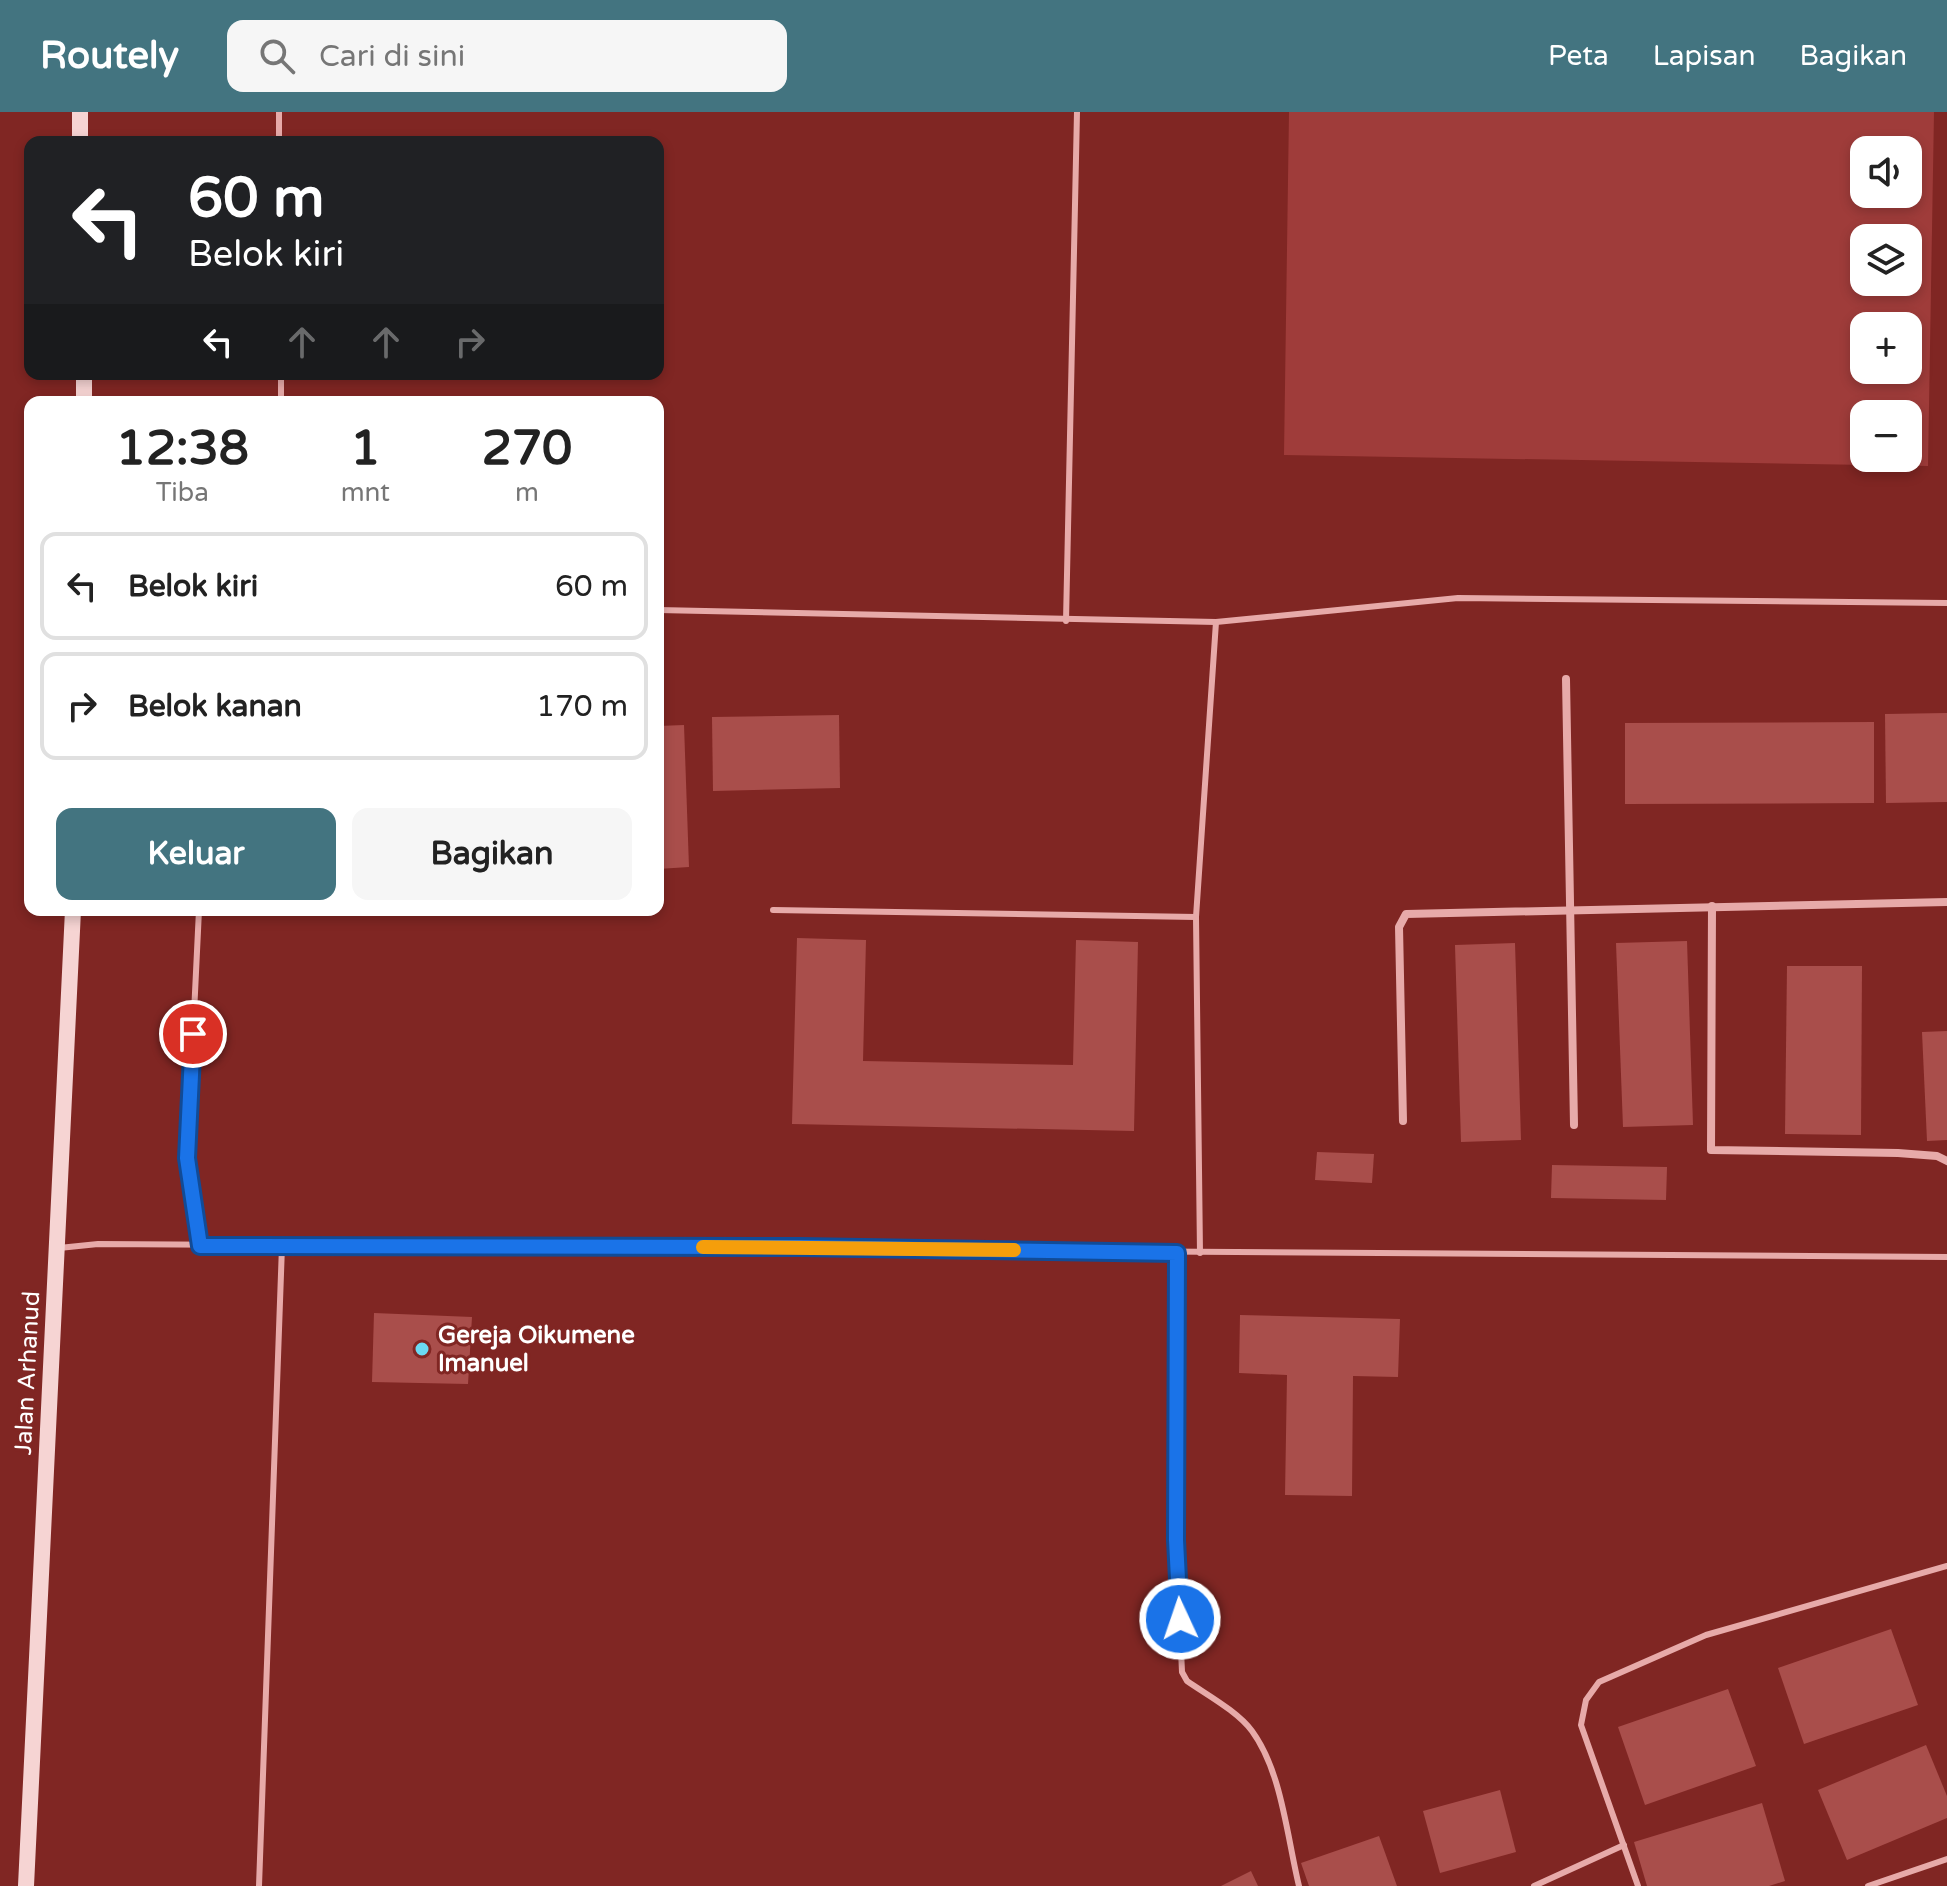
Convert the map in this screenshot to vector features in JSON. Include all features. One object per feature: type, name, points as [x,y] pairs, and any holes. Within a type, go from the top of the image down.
[{"type":"street","points":[[80,112],[80,136]]},
{"type":"street","points":[[1566,679],[1574,1125]]},
{"type":"street","points":[[1403,1121],[1399,927],[1406,914],[1947,902]]},
{"type":"street","points":[[1712,906],[1711,1150],[1898,1153],[1937,1156],[1947,1161]]},
{"type":"street","name":"Jalan Arhanud","points":[[26,1886],[73,916]]},
{"type":"lane","points":[[279,112],[279,136]]},
{"type":"lane","points":[[1066,621],[1077,112]]},
{"type":"lane","points":[[664,610],[1216,622],[1458,598],[1947,603]]},
{"type":"lane","points":[[1200,1253],[1196,917],[1216,622]]},
{"type":"lane","points":[[773,910],[1196,917]]},
{"type":"lane","points":[[199,916],[187,1158],[200,1246]]},
{"type":"lane","points":[[57,1248],[98,1244],[800,1247],[1177,1253],[1947,1257]]},
{"type":"lane","points":[[259,1886],[282,1246]]},
{"type":"lane","points":[[1177,1253],[1176,1540],[1182,1672],[1187,1681],[1250,1728],[1260,1745],[1271,1773],[1299,1886]]},
{"type":"lane","points":[[1638,1886],[1581,1725],[1586,1700],[1599,1682],[1706,1635],[1947,1566]]},
{"type":"lane","points":[[1534,1886],[1624,1845]]},
{"type":"lane","points":[[1868,1886],[1947,1859]]},
{"type":"shaded area","points":[[1289,112],[1934,112],[1928,466],[1922,466],[1922,400],[1850,400],[1850,465],[1284,455]]},
{"type":"building","points":[[1947,713],[1947,802],[1886,803],[1885,714]]},
{"type":"building","points":[[839,715],[840,788],[713,791],[712,717]]},
{"type":"building","points":[[1874,722],[1874,803],[1625,804],[1625,723]]},
{"type":"building","points":[[684,725],[689,867],[664,869],[664,726]]},
{"type":"building","points":[[797,938],[866,940],[863,1061],[1073,1065],[1076,940],[1138,942],[1134,1131],[792,1124]]},
{"type":"building","points":[[1687,941],[1693,1125],[1623,1127],[1616,943]]},
{"type":"building","points":[[1515,943],[1521,1140],[1461,1142],[1455,945]]},
{"type":"building","points":[[1787,966],[1862,966],[1861,1135],[1785,1134]]},
{"type":"building","points":[[1947,1031],[1947,1140],[1927,1141],[1922,1032]]},
{"type":"building","points":[[1317,1152],[1374,1154],[1372,1183],[1315,1180]]},
{"type":"building","points":[[1552,1165],[1667,1167],[1666,1200],[1551,1198]]},
{"type":"building","name":"Gereja Oikumene Imanuel","points":[[374,1313],[472,1317],[468,1384],[372,1382]]},
{"type":"building","points":[[1240,1315],[1400,1319],[1398,1377],[1353,1376],[1352,1496],[1285,1495],[1287,1375],[1239,1373]]},
{"type":"building","points":[[1891,1629],[1918,1705],[1804,1744],[1778,1668]]},
{"type":"building","points":[[1728,1689],[1756,1766],[1645,1805],[1618,1727]]},
{"type":"building","points":[[1926,1745],[1947,1796],[1947,1818],[1847,1860],[1818,1790]]},
{"type":"building","points":[[1500,1790],[1516,1852],[1440,1873],[1423,1811]]},
{"type":"building","points":[[1762,1803],[1785,1881],[1769,1886],[1647,1886],[1634,1842]]},
{"type":"building","points":[[1379,1836],[1397,1886],[1309,1886],[1301,1863]]},
{"type":"building","points":[[1251,1871],[1258,1886],[1221,1886]]},
{"type":"slow traffic","points":[[703,1247],[1014,1250]]},
{"type":"place","name":"Gereja Oikumene Imanuel","points":[[422,1349]]},
{"type":"route","points":[[193,1034],[187,1158],[200,1246],[800,1247],[1177,1253],[1176,1540],[1180,1619]]}]
